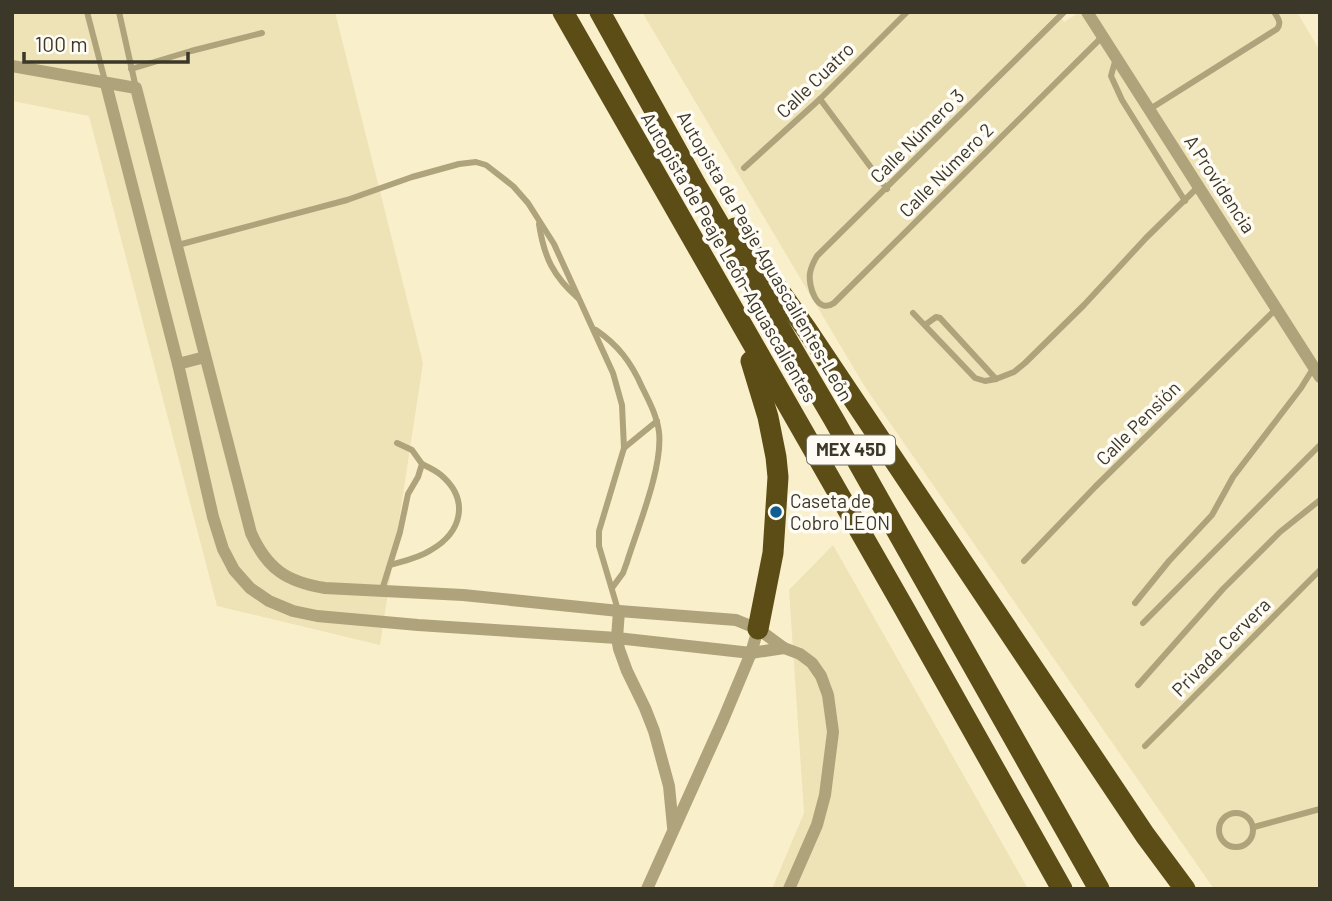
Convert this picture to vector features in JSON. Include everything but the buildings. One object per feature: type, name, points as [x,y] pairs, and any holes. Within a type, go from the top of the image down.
[{"type":"highway","name":"Autopista de Peaje Aguascalientes-León","points":[[600,12],[696,185],[833,418],[1099,889]]},
{"type":"highway","points":[[564,13],[569,32],[586,69],[750,360],[764,398],[776,457],[778,486],[773,553],[758,629]]},
{"type":"highway","name":"Autopista de Peaje León-Aguascalientes","points":[[564,13],[1062,889]]},
{"type":"highway","points":[[696,185],[709,193],[782,294],[1145,835],[1185,889]]},
{"type":"street","name":"A Providencia","points":[[1087,12],[1276,309],[1318,367]]},
{"type":"street","points":[[12,66],[136,88],[251,533],[264,557],[274,568],[304,584],[347,590],[463,596],[736,620],[758,629],[784,648],[800,654],[812,663],[821,676],[828,695],[833,732],[825,795],[817,825],[789,889]]},
{"type":"street","points":[[106,84],[178,364],[213,517],[223,549],[234,570],[250,588],[269,601],[293,611],[317,616],[617,638],[751,653],[784,648]]},
{"type":"street","points":[[178,364],[205,357]]},
{"type":"street","points":[[619,611],[617,638],[622,659],[654,731],[669,786],[673,827]]},
{"type":"street","points":[[648,888],[723,720],[758,629]]},
{"type":"lane","points":[[87,12],[106,84]]},
{"type":"lane","points":[[119,12],[136,88]]},
{"type":"lane","name":"Calle Cuatro","points":[[744,168],[820,99],[907,12]]},
{"type":"lane","name":"Calle Número 3","points":[[811,290],[810,270],[817,256],[1064,12]]},
{"type":"lane","points":[[1149,110],[1277,29],[1280,22],[1274,12]]},
{"type":"lane","points":[[131,69],[262,33]]},
{"type":"lane","name":"Calle Número 2","points":[[811,290],[825,307],[834,303],[1102,37]]},
{"type":"lane","points":[[1116,58],[1111,76],[1122,100],[1185,201]]},
{"type":"lane","points":[[820,99],[887,189]]},
{"type":"lane","points":[[178,245],[347,200],[412,177],[468,162],[486,165],[513,186],[528,203],[554,244],[594,328],[613,373],[622,405],[624,448],[598,531],[599,546],[619,611]]},
{"type":"lane","points":[[913,313],[975,378],[985,382],[1014,372],[1084,305],[1199,186]]},
{"type":"lane","points":[[538,218],[541,240],[549,261],[562,284],[581,301]]},
{"type":"lane","name":"Calle Pensión","points":[[1024,561],[1104,478],[1276,309]]},
{"type":"lane","points":[[925,325],[940,317],[996,379]]},
{"type":"lane","points":[[594,328],[611,340],[631,364],[657,421],[660,447],[653,480],[627,562],[612,588]]},
{"type":"lane","points":[[1135,603],[1212,515],[1233,477],[1318,367]]},
{"type":"lane","points":[[624,448],[657,421]]},
{"type":"lane","points":[[390,565],[408,561],[430,551],[447,539],[459,521],[459,503],[452,487],[439,473],[422,464],[412,450],[397,443]]},
{"type":"lane","points":[[1143,623],[1320,445]]},
{"type":"lane","points":[[382,590],[400,533],[408,494],[422,464]]},
{"type":"lane","points":[[1138,685],[1223,589],[1280,533],[1320,500]]},
{"type":"lane","name":"Privada Cervera","points":[[1145,746],[1320,570]]},
{"type":"lane","points":[[1254,827],[1320,809]]},
{"type":"lane","points":[[1233,813],[1244,814],[1254,827],[1249,843],[1240,848],[1224,843],[1219,833],[1224,818],[1233,813]]},
{"type":"shaded area","points":[[12,12],[335,12],[423,363],[380,645],[217,606],[89,116],[12,101]]},
{"type":"shaded area","points":[[642,12],[1058,12],[1064,22],[1080,12],[1297,12],[1320,51],[1320,889],[1214,889],[865,387]]},
{"type":"shaded area","points":[[833,545],[1028,889],[772,889],[804,813],[789,590]]},
{"type":"place","name":"Caseta de Cobro LEON","points":[[776,512]]}]
